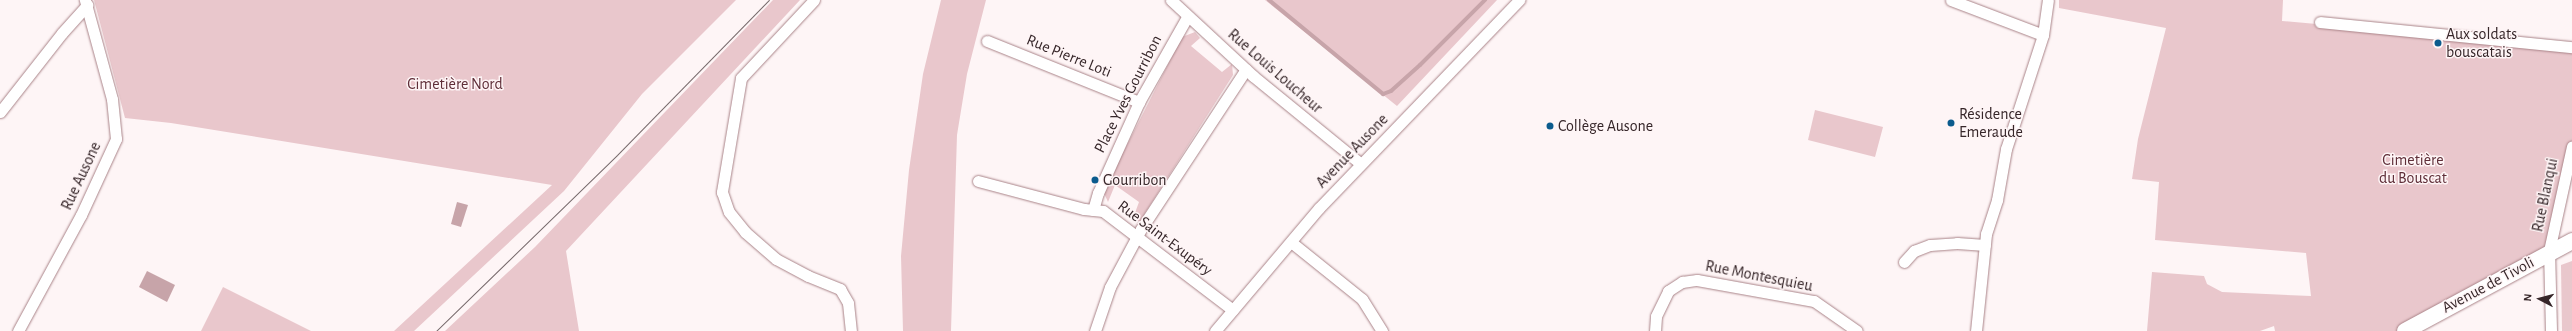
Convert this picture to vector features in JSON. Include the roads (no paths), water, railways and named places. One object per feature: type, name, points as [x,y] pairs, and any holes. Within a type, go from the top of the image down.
[{"type":"street","points":[[814,0],[741,78],[722,192],[730,212],[745,232],[776,259],[808,276],[840,290],[848,303],[851,331]]},
{"type":"street","name":"Rue Louis Loucheur","points":[[1171,0],[1184,10],[1187,17],[1246,68],[1361,164]]},
{"type":"street","name":"Avenue Ausone","points":[[1215,331],[1290,242],[1361,164],[1519,0]]},
{"type":"street","points":[[1951,0],[2043,34]]},
{"type":"street","points":[[1976,331],[1985,245],[1998,200],[2006,150],[2043,34],[2048,0]]},
{"type":"street","points":[[0,112],[86,3]]},
{"type":"street","name":"Rue Ausone","points":[[18,331],[81,215],[116,139],[112,99],[86,3]]},
{"type":"street","name":"Place Yves Gourribon","points":[[1094,210],[1098,193],[1139,102],[1187,17]]},
{"type":"street","points":[[2320,22],[2572,47]]},
{"type":"street","name":"Rue Pierre Loti","points":[[987,41],[1139,102]]},
{"type":"street","points":[[1095,331],[1110,287],[1137,236],[1246,68]]},
{"type":"street","name":"Rue Blanqui","points":[[2551,331],[2548,252],[2572,146]]},
{"type":"street","name":"Rue Saint-Exupéry","points":[[978,181],[1103,211],[1232,310]]},
{"type":"street","name":"Avenue de Tivoli","points":[[2405,331],[2420,327],[2548,252],[2572,240]]},
{"type":"street","points":[[1290,242],[1362,299],[1382,331]]},
{"type":"street","points":[[1904,262],[1914,251],[1930,244],[1957,243],[1985,245]]},
{"type":"street","name":"Rue Montesquieu","points":[[1655,331],[1656,316],[1668,291],[1682,282],[1696,280],[1814,301],[1857,331]]},
{"type":"waterway","points":[[1269,0],[1383,94],[1391,91],[1420,65],[1485,0]]},
{"type":"tram line","points":[[436,331],[617,155],[769,0]]},
{"type":"place","name":"Aux soldats bouscatais","points":[[2438,43]]},
{"type":"place","name":"Résidence Emeraude","points":[[1951,123]]},
{"type":"place","name":"Collège Ausone","points":[[1550,126]]},
{"type":"place","name":"Gourribon","points":[[1095,180]]},
{"type":"park label","name":"Cimetière Nord","points":[[455,84]]},
{"type":"park label","name":"Cimetière du Bouscat","points":[[2413,169]]}]
